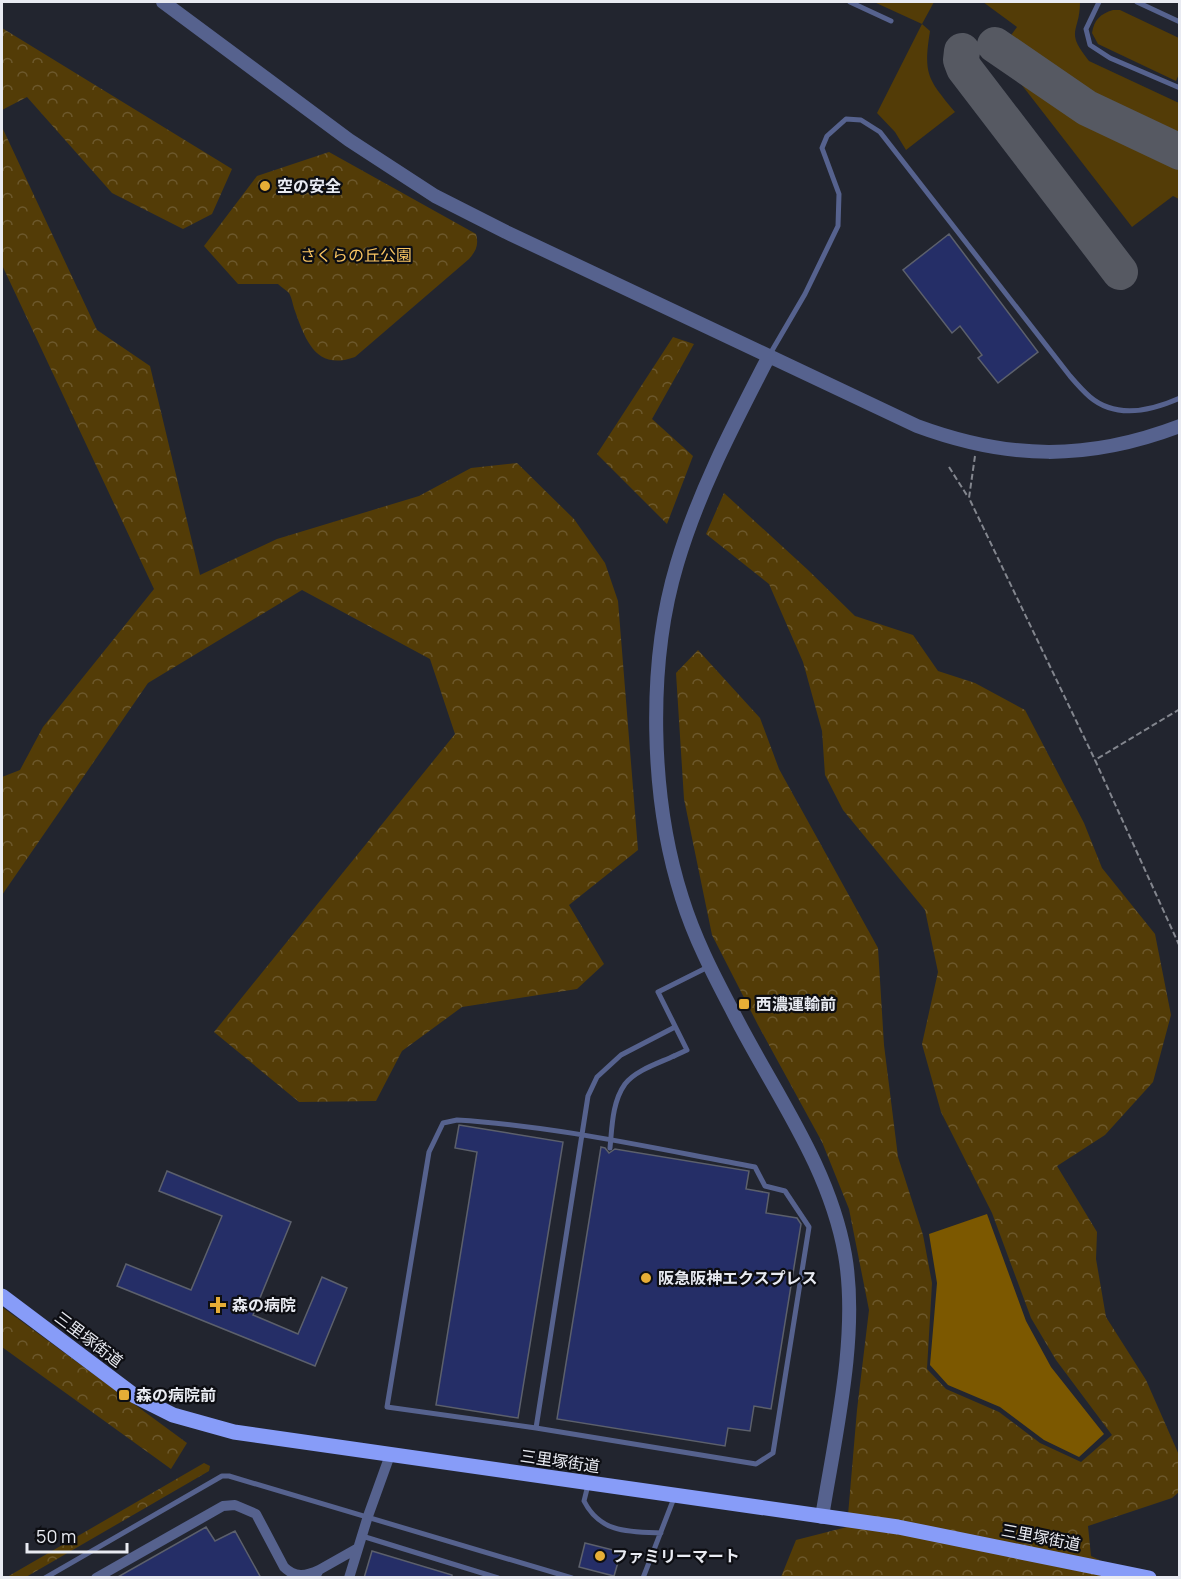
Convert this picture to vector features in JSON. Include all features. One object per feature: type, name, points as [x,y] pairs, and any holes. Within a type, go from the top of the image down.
[{"type":"main road","name":"三里塚街道","points":[[2,1296],[135,1396],[173,1415],[234,1432],[898,1527],[1149,1578]]},
{"type":"street","points":[[163,2],[348,140],[435,196],[506,232],[917,426],[975,444],[1013,451],[1054,453],[1129,442],[1179,426]]},
{"type":"street","points":[[769,356],[713,466],[677,566],[666,611],[659,660],[656,744],[672,861],[682,899],[710,966],[738,1022],[814,1160],[830,1196],[845,1256],[849,1293],[848,1340],[822,1517]]},
{"type":"street","points":[[349,1578],[390,1455]]},
{"type":"street","points":[[96,1578],[223,1506],[235,1505],[256,1514],[284,1567],[297,1575],[316,1574],[358,1548]]},
{"type":"lane","points":[[850,2],[891,21]]},
{"type":"lane","points":[[1099,2],[1086,29],[1086,37],[1090,45],[1110,58],[1179,88]]},
{"type":"lane","points":[[1137,2],[1179,22]]},
{"type":"lane","points":[[769,356],[805,294],[838,226],[839,194],[822,148],[827,135],[846,119],[861,120],[880,132],[1070,376],[1090,398],[1108,408],[1126,411],[1150,409],[1179,398]]},
{"type":"lane","points":[[610,1149],[614,1109],[625,1084],[639,1073],[687,1050],[658,992],[710,966]]},
{"type":"lane","points":[[536,1428],[588,1096],[597,1077],[621,1055],[675,1027]]},
{"type":"lane","points":[[457,1120],[498,1122],[581,1135],[755,1167],[765,1186],[785,1191],[809,1227],[773,1453],[756,1464],[536,1428],[387,1407],[429,1152],[443,1123],[457,1120]]},
{"type":"lane","points":[[45,1578],[222,1476],[229,1476],[368,1516],[572,1578]]},
{"type":"lane","points":[[588,1483],[584,1500],[598,1521],[625,1532],[661,1533]]},
{"type":"lane","points":[[644,1578],[675,1496]]},
{"type":"lane","points":[[362,1536],[498,1578]]},
{"type":"path","points":[[969,498],[975,464],[975,444]]},
{"type":"path","points":[[949,467],[969,498],[1095,760],[1179,947]]},
{"type":"path","points":[[1095,760],[1179,709]]},
{"type":"green space","points":[[874,2],[934,2],[922,24]]},
{"type":"green space","points":[[983,2],[1080,2],[1075,37],[1081,51],[1089,61],[1179,103],[1179,137],[1098,97],[1009,38],[1017,27]]},
{"type":"green space","points":[[1120,10],[1179,38],[1179,74],[1176,81],[1098,44],[1092,33],[1094,24],[1105,13]]},
{"type":"green space","points":[[922,24],[930,31],[927,58],[930,76],[955,112],[906,150],[895,132],[877,113]]},
{"type":"green space","points":[[2,28],[232,169],[212,214],[183,229],[112,193],[27,97],[2,110]]},
{"type":"green space","points":[[1014,75],[1074,117],[1179,167],[1179,199],[1173,196],[1132,227]]},
{"type":"green space","points":[[2,127],[97,330],[150,366],[200,575],[277,539],[419,496],[471,468],[517,463],[574,519],[605,563],[618,601],[638,850],[569,905],[604,964],[577,989],[462,1007],[402,1051],[376,1101],[299,1102],[214,1032],[455,734],[430,659],[302,590],[148,683],[2,895],[2,777],[20,770],[43,727],[154,589],[2,265]]},
{"type":"green space","name":"さくらの丘公園","points":[[329,152],[476,234],[477,241],[475,250],[469,259],[355,357],[342,360],[322,357],[315,351],[304,333],[289,293],[278,284],[238,284],[204,246],[257,176]]},
{"type":"green space","points":[[673,337],[694,344],[652,419],[693,456],[667,524],[597,454]]},
{"type":"green space","points":[[724,493],[855,616],[913,635],[938,671],[975,683],[1025,710],[1084,823],[1102,868],[1155,934],[1171,1015],[1153,1082],[1105,1135],[1057,1166],[1097,1232],[1096,1259],[1106,1317],[1146,1380],[1179,1455],[1179,1492],[1172,1498],[1088,1526],[1091,1556],[1134,1577],[781,1577],[796,1540],[847,1527],[857,1410],[869,1310],[849,1209],[822,1142],[712,935],[684,799],[676,673],[698,650],[760,718],[779,769],[878,948],[884,1045],[898,1157],[923,1235],[932,1283],[927,1369],[946,1389],[999,1412],[1040,1443],[1081,1462],[1112,1435],[1056,1360],[1031,1318],[992,1213],[941,1112],[922,1044],[938,972],[925,910],[843,810],[825,775],[822,731],[803,662],[769,584],[706,534]]},
{"type":"green space","points":[[2,1307],[187,1443],[171,1469],[2,1347]]},
{"type":"green space","points":[[204,1463],[210,1466],[209,1471],[26,1577],[7,1577]]},
{"type":"shaded area","points":[[987,1214],[1026,1321],[1051,1367],[1104,1434],[1079,1457],[1044,1440],[1000,1407],[948,1385],[930,1365],[937,1283],[929,1234]]},
{"type":"building","points":[[949,234],[1038,352],[998,383],[978,358],[982,355],[960,326],[952,333],[903,270]]},
{"type":"building","points":[[459,1125],[563,1142],[518,1418],[436,1405],[477,1152],[455,1148]]},
{"type":"building","points":[[601,1147],[609,1153],[615,1149],[749,1171],[746,1189],[769,1193],[766,1213],[797,1218],[801,1224],[771,1409],[754,1406],[750,1431],[728,1428],[725,1446],[557,1419]]},
{"type":"building","points":[[167,1171],[291,1222],[253,1315],[298,1334],[322,1277],[347,1288],[315,1366],[117,1286],[126,1264],[191,1290],[222,1216],[159,1191]]},
{"type":"building","points":[[206,1527],[215,1541],[235,1531],[261,1578],[116,1578]]},
{"type":"building","points":[[585,1543],[621,1552],[614,1576],[579,1567]]},
{"type":"building","points":[[372,1551],[452,1575],[452,1578],[364,1578]]},
{"type":"taxiway","points":[[995,45],[1087,108],[1180,152]]},
{"type":"taxiway","points":[[962,51],[961,60],[964,68],[1120,272]]},
{"type":"place","name":"空の安全","points":[[265,186]]},
{"type":"place","name":"西濃運輸前","points":[[744,1004]]},
{"type":"place","name":"阪急阪神エクスプレス","points":[[646,1278]]},
{"type":"place","name":"森の病院","points":[[218,1305]]},
{"type":"place","name":"森の病院前","points":[[124,1395]]},
{"type":"place","name":"ファミリーマート","points":[[600,1556]]}]
